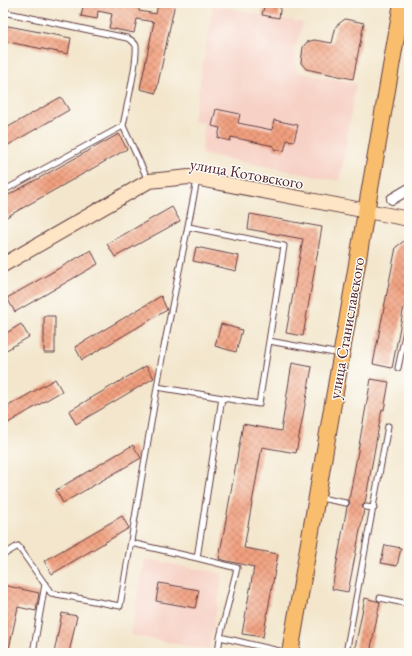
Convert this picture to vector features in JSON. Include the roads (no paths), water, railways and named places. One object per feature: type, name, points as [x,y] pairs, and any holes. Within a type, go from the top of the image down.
[{"type":"main road","name":"улица Станиславского","points":[[289,653],[402,3]]},
{"type":"street","name":"улица Котовского","points":[[3,265],[149,181],[189,177],[409,219]]},
{"type":"street","points":[[392,199],[409,189]]},
{"type":"lane","points":[[3,12],[120,36],[134,42],[136,46],[135,62],[123,126],[149,181]]},
{"type":"lane","points":[[3,190],[123,126]]},
{"type":"lane","points":[[3,555],[18,546],[51,593],[120,606],[157,387],[198,179]]},
{"type":"lane","points":[[157,387],[259,404],[284,246],[189,227]]},
{"type":"lane","points":[[398,368],[409,316]]},
{"type":"lane","points":[[269,341],[342,354]]},
{"type":"lane","points":[[197,558],[222,398]]},
{"type":"lane","points":[[346,653],[388,426]]},
{"type":"lane","points":[[317,498],[346,503]]},
{"type":"lane","points":[[366,506],[374,508]]},
{"type":"lane","points":[[131,542],[237,568],[220,637],[218,653]]},
{"type":"lane","points":[[33,653],[45,584]]},
{"type":"lane","points":[[380,598],[409,604]]},
{"type":"lane","points":[[220,637],[289,653]]},
{"type":"lane","points":[[408,653],[409,649]]}]
